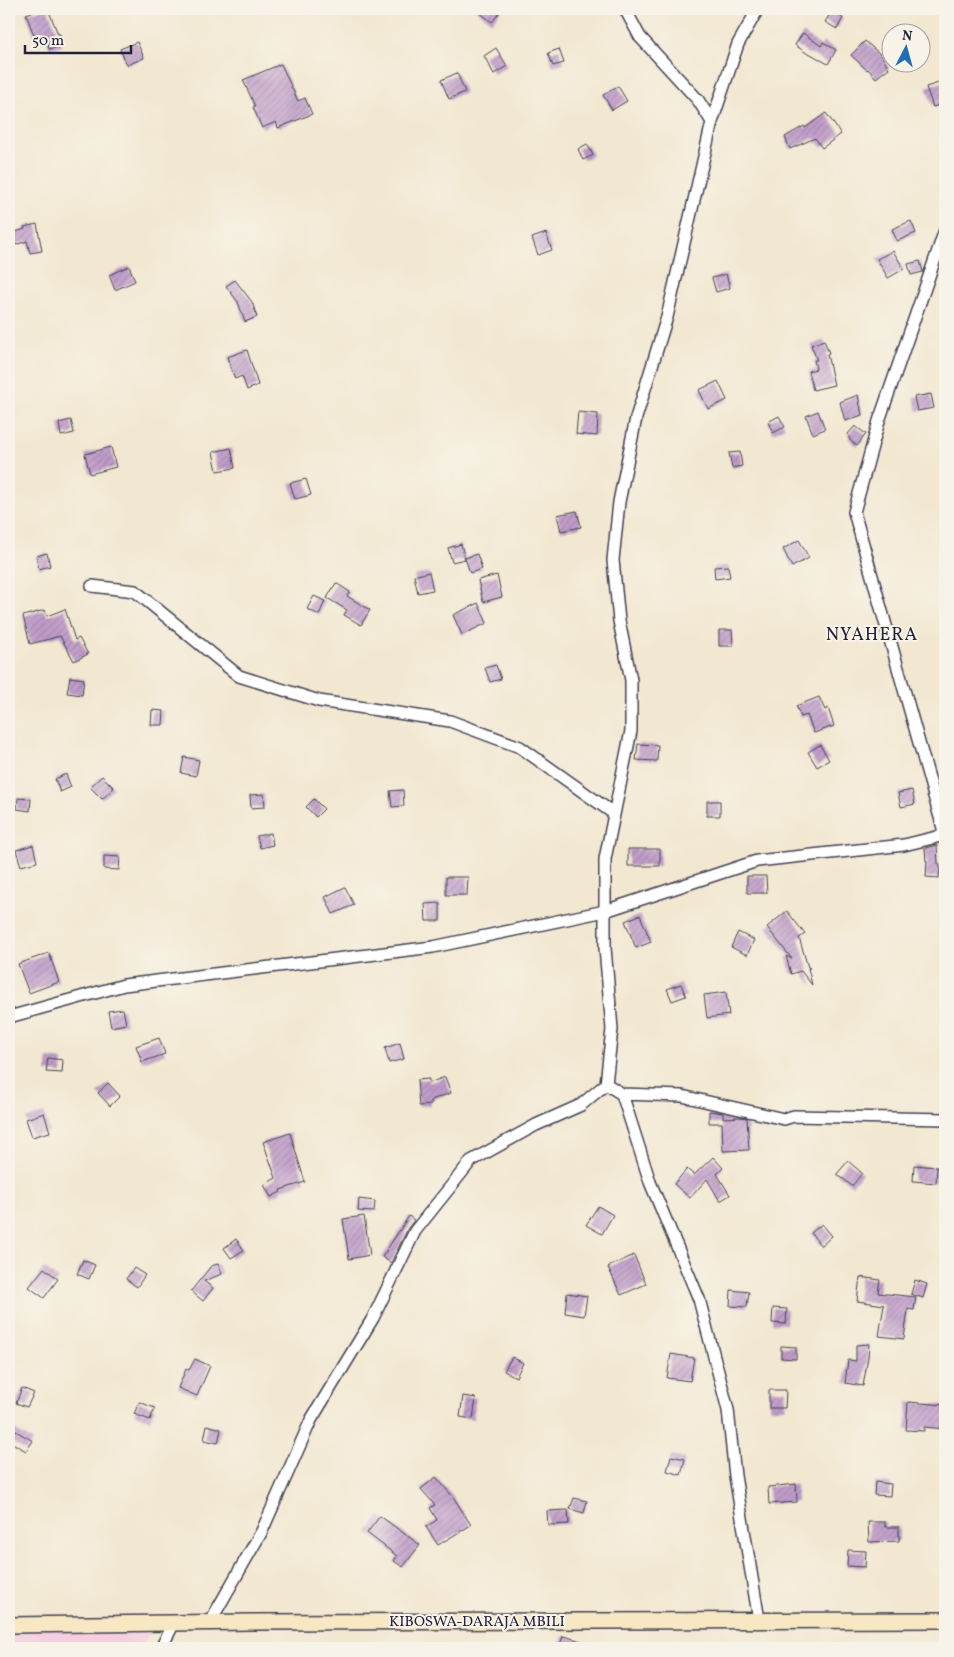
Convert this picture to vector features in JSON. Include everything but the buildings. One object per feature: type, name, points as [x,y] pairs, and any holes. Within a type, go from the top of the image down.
[{"type":"main road","name":"KIBOSWA-DARAJA MBILI","points":[[9,1625],[210,1622],[945,1620]]},
{"type":"street","points":[[625,9],[640,37],[698,100],[712,122]]},
{"type":"street","points":[[210,1622],[262,1531],[311,1420],[373,1318],[415,1231],[471,1161],[536,1125],[581,1105],[606,1084],[612,1030],[605,948],[604,859],[631,730],[631,680],[619,621],[613,560],[619,502],[636,418],[666,317],[712,122],[738,44],[758,9]]},
{"type":"street","points":[[9,1017],[124,985],[433,947],[605,911],[757,861],[904,845],[945,835],[854,512],[879,421],[945,230]]},
{"type":"street","points":[[92,586],[135,590],[239,676],[319,701],[450,721],[520,747],[613,813]]},
{"type":"street","points":[[606,1084],[622,1094],[682,1096],[784,1119],[794,1116],[945,1119]]},
{"type":"street","points":[[622,1094],[650,1182],[699,1300],[726,1401],[735,1476],[759,1620]]},
{"type":"street","points":[[161,1648],[174,1623]]},
{"type":"shaded area","points":[[153,1625],[141,1648],[9,1648],[9,1628]]},
{"type":"district","name":"NYAHERA","points":[[872,634]]}]
